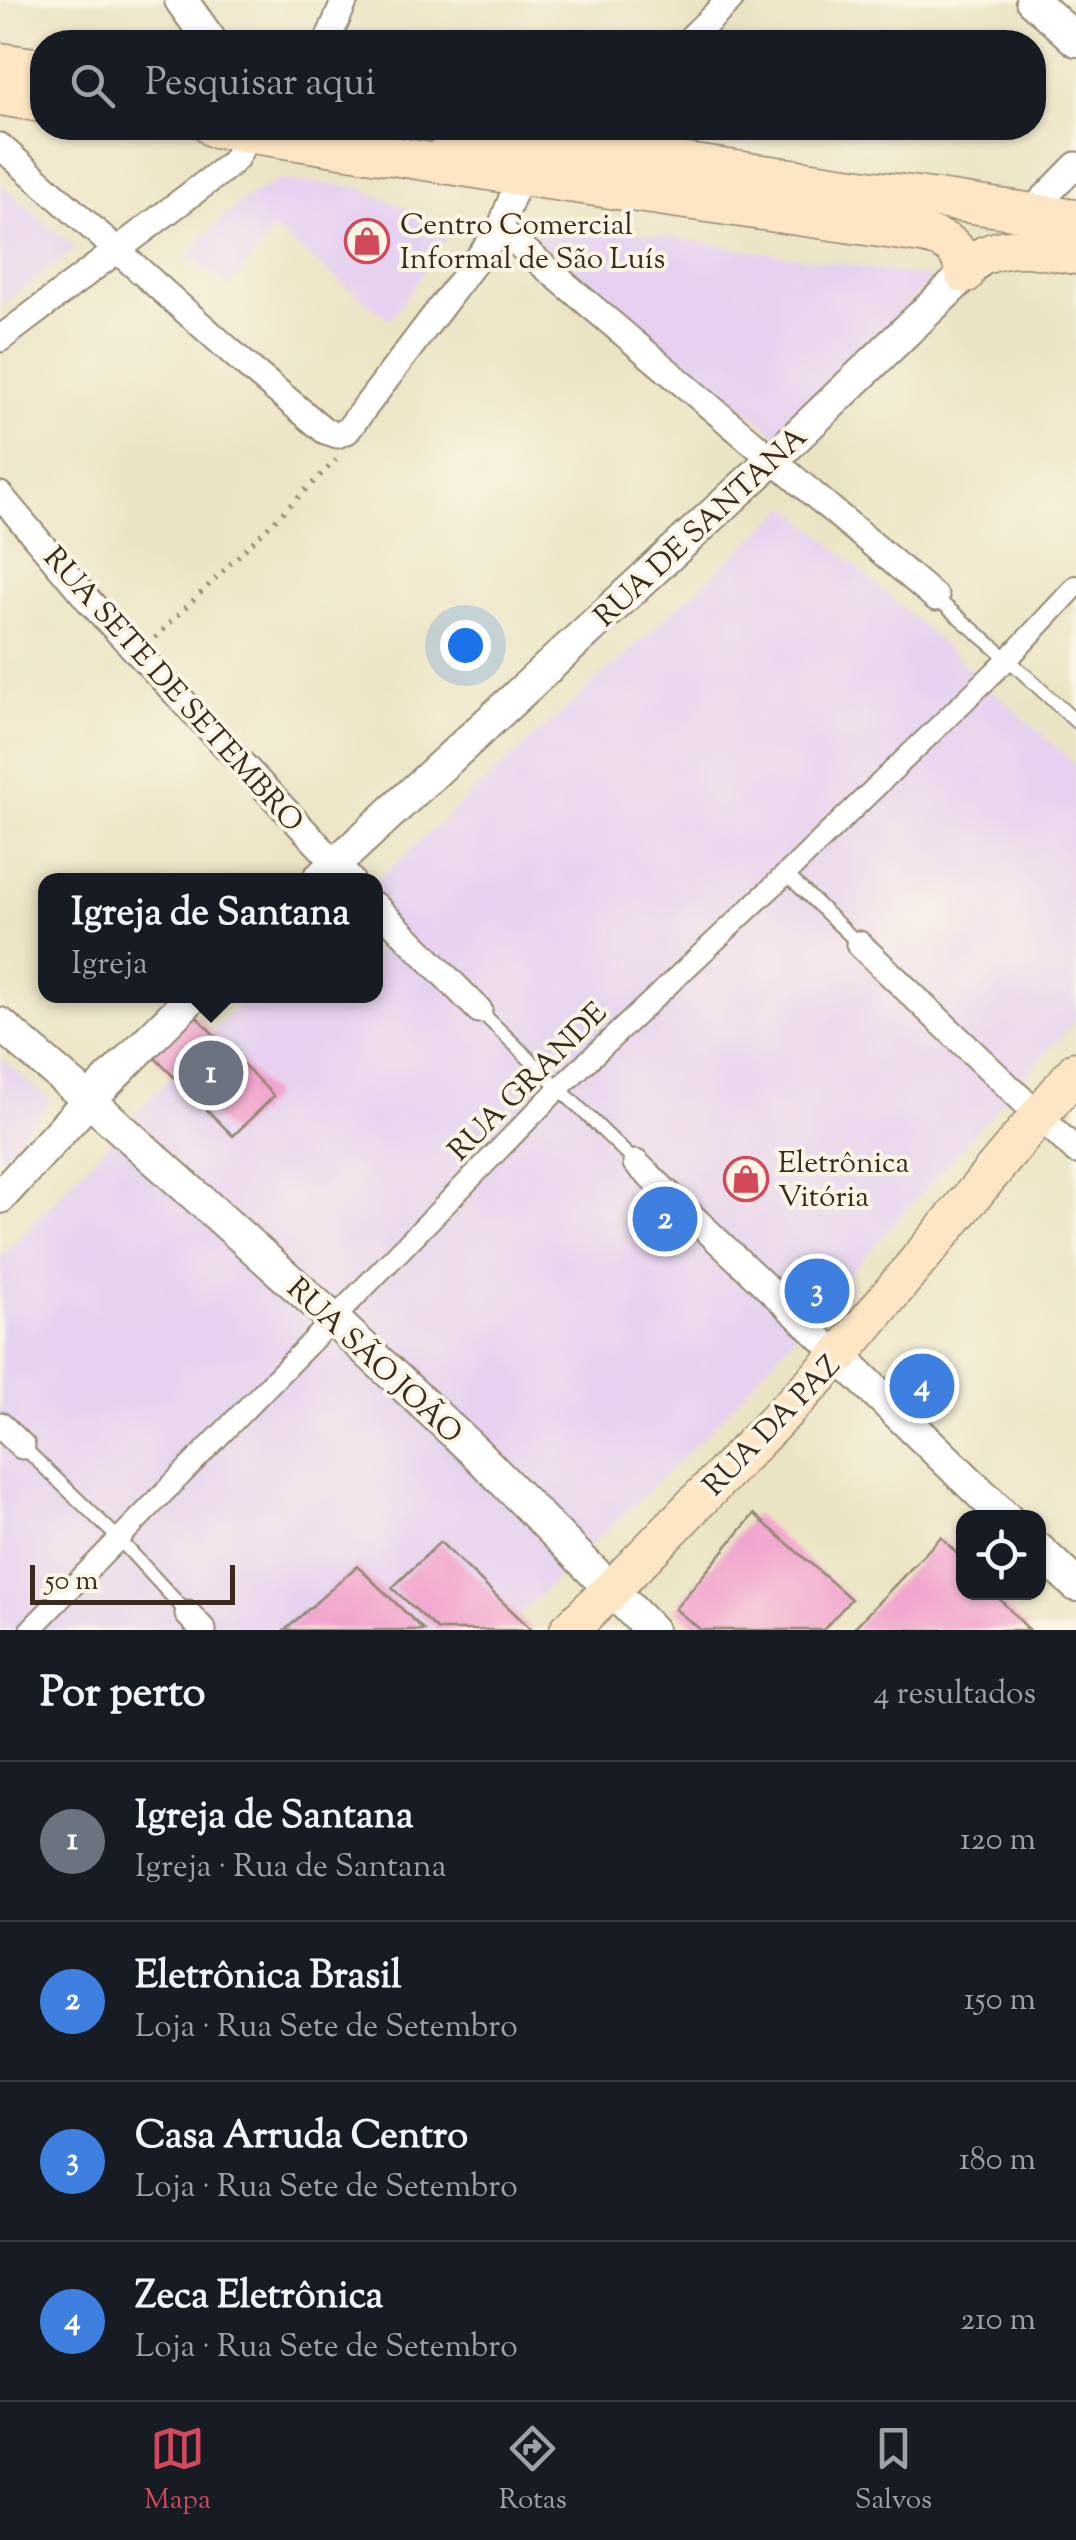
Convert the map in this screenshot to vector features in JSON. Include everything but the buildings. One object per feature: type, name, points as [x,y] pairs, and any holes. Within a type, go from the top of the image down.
[{"type":"main road","points":[[0,62],[30,66]]},
{"type":"main road","points":[[0,96],[30,100]]},
{"type":"main road","points":[[304,140],[520,176],[922,234],[940,238],[962,260],[975,265],[1004,248],[1076,255]]},
{"type":"main road","points":[[610,140],[1076,219]]},
{"type":"main road","name":"RUA DA PAZ","points":[[569,1630],[839,1356],[1076,1071]]},
{"type":"street","points":[[181,0],[202,30]]},
{"type":"street","points":[[332,30],[345,0]]},
{"type":"street","points":[[699,30],[730,0]]},
{"type":"street","points":[[1032,0],[1076,40]]},
{"type":"street","points":[[0,339],[228,166],[236,158],[237,140]]},
{"type":"street","points":[[0,146],[246,365],[325,431],[337,435],[347,431],[500,229],[520,176]]},
{"type":"street","name":"RUA DE SANTANA","points":[[337,873],[1076,165]]},
{"type":"street","points":[[500,229],[936,598]]},
{"type":"street","name":"RUA SETE DE SETEMBRO","points":[[0,495],[89,601],[333,873]]},
{"type":"street","name":"RUA GRANDE","points":[[30,1630],[558,1089],[1008,659],[1076,586]]},
{"type":"street","points":[[383,913],[479,1010]]},
{"type":"street","points":[[860,944],[1076,1152]]},
{"type":"street","points":[[0,1197],[186,1003]]},
{"type":"street","name":"RUA SÃO JOÃO","points":[[0,1024],[333,1319],[475,1452],[651,1630]]},
{"type":"street","points":[[636,1163],[998,1510]]},
{"type":"street","points":[[0,1425],[22,1446]]},
{"type":"street","points":[[1046,1557],[1076,1586]]},
{"type":"lane","points":[[936,598],[1076,722]]},
{"type":"lane","points":[[786,874],[860,944]]},
{"type":"lane","points":[[479,1010],[636,1163]]},
{"type":"lane","points":[[22,1446],[118,1538],[195,1622]]},
{"type":"path","points":[[138,654],[308,490]]},
{"type":"shaded area","name":"Centro Comercial Informal de São Luís","points":[[279,180],[357,187],[453,229],[390,320],[273,229],[231,287],[186,254],[239,203]]},
{"type":"shaded area","points":[[0,184],[76,248],[0,307]]},
{"type":"shaded area","points":[[551,219],[932,278],[783,439],[530,236]]},
{"type":"shaded area","points":[[789,506],[1076,765],[1076,1019],[709,1432],[503,1630],[0,1630],[0,1258],[242,1003],[383,1003],[383,875]]},
{"type":"shaded area","points":[[0,1058],[51,1101],[0,1160]]},
{"type":"place","name":"Centro Comercial Informal de São Luís","points":[[367,241]]},
{"type":"place","name":"Igreja de Santana","points":[[211,1073]]},
{"type":"place","name":"Eletrônica Vitória","points":[[746,1179]]},
{"type":"place","name":"Eletrônica Brasil","points":[[665,1219]]},
{"type":"place","name":"Casa Arruda Centro","points":[[817,1291]]},
{"type":"place","name":"Zeca Eletrônica","points":[[922,1386]]}]
